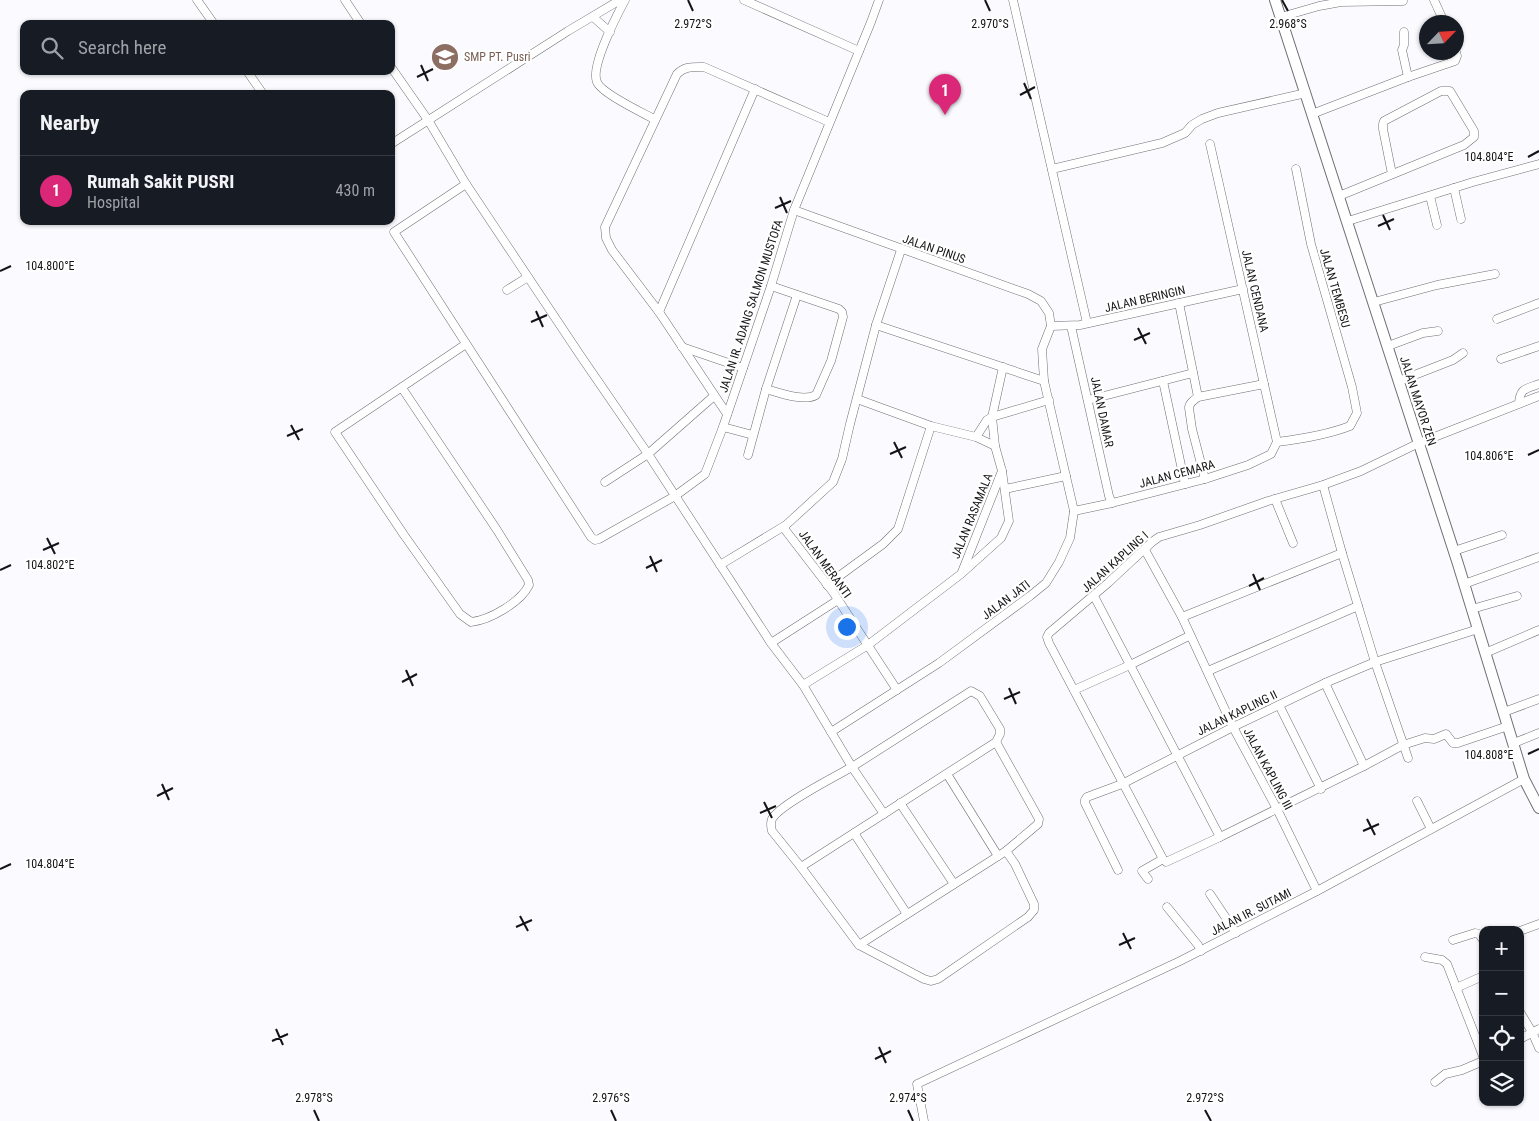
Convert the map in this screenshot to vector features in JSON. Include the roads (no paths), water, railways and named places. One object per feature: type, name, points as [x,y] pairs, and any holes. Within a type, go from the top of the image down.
[{"type":"street","points":[[197,0],[211,20]]},
{"type":"street","points":[[345,0],[358,20]]},
{"type":"street","points":[[395,141],[620,0]]},
{"type":"street","points":[[625,0],[615,18],[598,60],[597,83],[604,90],[654,119]]},
{"type":"street","points":[[744,0],[859,51]]},
{"type":"street","name":"JALAN IR. ADANG SALMON MUSTOFA","points":[[466,344],[591,537],[595,540],[599,540],[676,496],[704,474],[723,427],[771,286],[794,210],[879,0]]},
{"type":"street","points":[[1013,0],[1087,323]]},
{"type":"street","name":"JALAN MAYOR ZEN","points":[[1275,0],[1454,551],[1524,778],[1539,808]]},
{"type":"street","points":[[1434,0],[1441,15]]},
{"type":"street","points":[[1281,17],[1341,2],[1403,1]]},
{"type":"street","points":[[592,17],[610,32]]},
{"type":"street","points":[[1404,32],[1402,50],[1408,77]]},
{"type":"street","points":[[1312,114],[1455,60]]},
{"type":"street","points":[[727,414],[659,312],[612,250],[606,238],[605,226],[654,119],[677,74],[681,70],[690,66],[704,67],[829,122]]},
{"type":"street","points":[[395,73],[428,120],[466,184],[676,496],[771,643],[803,685],[852,767],[884,814]]},
{"type":"street","points":[[250,75],[260,90]]},
{"type":"street","points":[[659,312],[755,89]]},
{"type":"street","points":[[1339,196],[1464,145],[1474,137],[1474,131],[1450,91],[1441,91],[1384,121],[1383,129],[1392,174]]},
{"type":"street","points":[[1052,169],[1162,143],[1185,133],[1192,125],[1202,119],[1218,113],[1306,93]]},
{"type":"street","name":"JALAN CENDANA","points":[[1210,144],[1277,442]]},
{"type":"street","points":[[1348,221],[1539,164]]},
{"type":"street","name":"JALAN TEMBESU","points":[[1277,442],[1297,440],[1350,426],[1357,413],[1352,387],[1311,244],[1296,168]]},
{"type":"street","points":[[402,388],[497,530],[528,580],[529,585],[526,592],[512,604],[482,621],[471,622],[460,614],[335,432],[466,344],[394,232],[466,184]]},
{"type":"street","points":[[1454,188],[1460,219]]},
{"type":"street","points":[[1430,196],[1437,225]]},
{"type":"street","name":"JALAN PINUS","points":[[794,210],[1028,294],[1041,300],[1049,313],[1050,326]]},
{"type":"street","points":[[720,565],[783,527],[833,482],[842,459],[876,325],[901,250]]},
{"type":"street","points":[[1374,302],[1437,284],[1495,274]]},
{"type":"street","points":[[507,290],[528,277]]},
{"type":"street","points":[[766,389],[784,394],[813,397],[831,361],[843,317],[839,309],[771,286]]},
{"type":"street","name":"JALAN BERINGIN","points":[[1050,326],[1071,326],[1087,323],[1243,288]]},
{"type":"street","points":[[748,455],[766,389],[797,295]]},
{"type":"street","points":[[1179,303],[1198,397]]},
{"type":"street","points":[[1497,319],[1539,303]]},
{"type":"street","points":[[876,325],[1044,381]]},
{"type":"street","name":"JALAN JATI","points":[[831,732],[939,663],[1030,596],[1046,583],[1059,562],[1070,538],[1074,511],[1044,381],[1042,350],[1050,326]]},
{"type":"street","name":"JALAN DAMAR","points":[[1071,326],[1108,496],[1112,503]]},
{"type":"street","points":[[1388,346],[1438,331]]},
{"type":"street","points":[[1501,360],[1539,346]]},
{"type":"street","points":[[682,347],[743,368]]},
{"type":"street","points":[[1399,381],[1453,360],[1463,353]]},
{"type":"street","points":[[1002,471],[995,446],[992,417],[1003,366]]},
{"type":"street","points":[[1088,400],[1193,373]]},
{"type":"street","points":[[1163,381],[1185,484]]},
{"type":"street","points":[[1205,479],[1192,429],[1189,405],[1198,397],[1264,384]]},
{"type":"street","points":[[1519,404],[1522,390],[1539,384]]},
{"type":"street","points":[[604,482],[648,454],[714,396]]},
{"type":"street","name":"JALAN KAPLING I","points":[[1162,859],[1047,637],[1049,633],[1094,596],[1159,537],[1200,526],[1361,471],[1418,443],[1539,396]]},
{"type":"street","points":[[856,399],[931,426],[976,437],[995,446]]},
{"type":"street","points":[[976,437],[987,420],[992,417],[1049,400]]},
{"type":"street","points":[[827,585],[883,544],[898,529],[931,426]]},
{"type":"street","points":[[723,427],[753,435]]},
{"type":"street","name":"JALAN CEMARA","points":[[1074,511],[1205,479],[1248,465],[1271,454],[1277,442]]},
{"type":"street","name":"JALAN RASAMALA","points":[[803,685],[868,645],[961,574],[1001,538],[1009,521],[1002,471]]},
{"type":"street","name":"JALAN RASAMALA","points":[[961,574],[1002,471]]},
{"type":"street","points":[[1005,489],[1066,476]]},
{"type":"street","points":[[1323,485],[1375,662],[1408,758]]},
{"type":"street","points":[[1275,499],[1293,543]]},
{"type":"street","name":"JALAN MERANTI","points":[[783,527],[838,600],[897,690]]},
{"type":"street","points":[[1454,551],[1502,536]]},
{"type":"street","name":"JALAN KAPLING III","points":[[1145,550],[1182,617],[1189,636],[1208,672],[1232,726],[1277,809],[1317,891]]},
{"type":"street","points":[[1182,617],[1342,553]]},
{"type":"street","points":[[1464,584],[1539,557]]},
{"type":"street","points":[[1094,596],[1220,837]]},
{"type":"street","points":[[1472,609],[1517,596]]},
{"type":"street","points":[[771,643],[838,600]]},
{"type":"street","points":[[1208,672],[1358,606]]},
{"type":"street","name":"JALAN KAPLING II","points":[[1118,870],[1084,804],[1087,798],[1122,784],[1232,726],[1325,682],[1375,662],[1478,630]]},
{"type":"street","points":[[1486,653],[1539,630]]},
{"type":"street","points":[[1074,690],[1130,666],[1189,636]]},
{"type":"street","points":[[1325,682],[1364,766]]},
{"type":"street","points":[[801,867],[996,742],[1000,729],[980,696],[972,691],[776,813],[770,826],[858,945],[931,981],[938,979],[1028,917],[1034,910],[1034,904],[1019,872],[1006,851]]},
{"type":"street","points":[[1504,712],[1539,699]]},
{"type":"street","points":[[1279,705],[1320,789]]},
{"type":"street","points":[[1148,879],[1142,871],[1162,859],[1168,862],[1320,789],[1403,746],[1425,738],[1434,739],[1444,734],[1447,734],[1453,743],[1458,743],[1508,726]]},
{"type":"street","points":[[1514,743],[1539,734]]},
{"type":"street","points":[[858,945],[1006,851],[1039,822],[996,742]]},
{"type":"street","points":[[947,774],[998,856]]},
{"type":"street","name":"JALAN IR. SUTAMI","points":[[924,1121],[917,1084],[1201,951],[1317,891],[1524,778]]},
{"type":"street","points":[[1417,801],[1431,828]]},
{"type":"street","points":[[900,803],[954,884]]},
{"type":"street","points":[[854,833],[907,914]]},
{"type":"street","points":[[1210,894],[1236,933]]},
{"type":"street","points":[[1167,906],[1198,944],[1201,951]]},
{"type":"street","points":[[1524,930],[1539,924]]},
{"type":"street","points":[[1453,940],[1475,933],[1479,934]]},
{"type":"street","points":[[1425,957],[1445,961],[1479,1046]]},
{"type":"street","points":[[1456,988],[1479,978]]},
{"type":"street","points":[[1523,1016],[1535,1030],[1539,1048]]},
{"type":"street","points":[[1524,1037],[1535,1030]]},
{"type":"street","points":[[1435,1082],[1445,1074],[1462,1070],[1479,1063]]},
{"type":"place","name":"SMP PT. Pusri","points":[[445,57]]},
{"type":"place","name":"Rumah Sakit PUSRI","points":[[945,115]]}]
